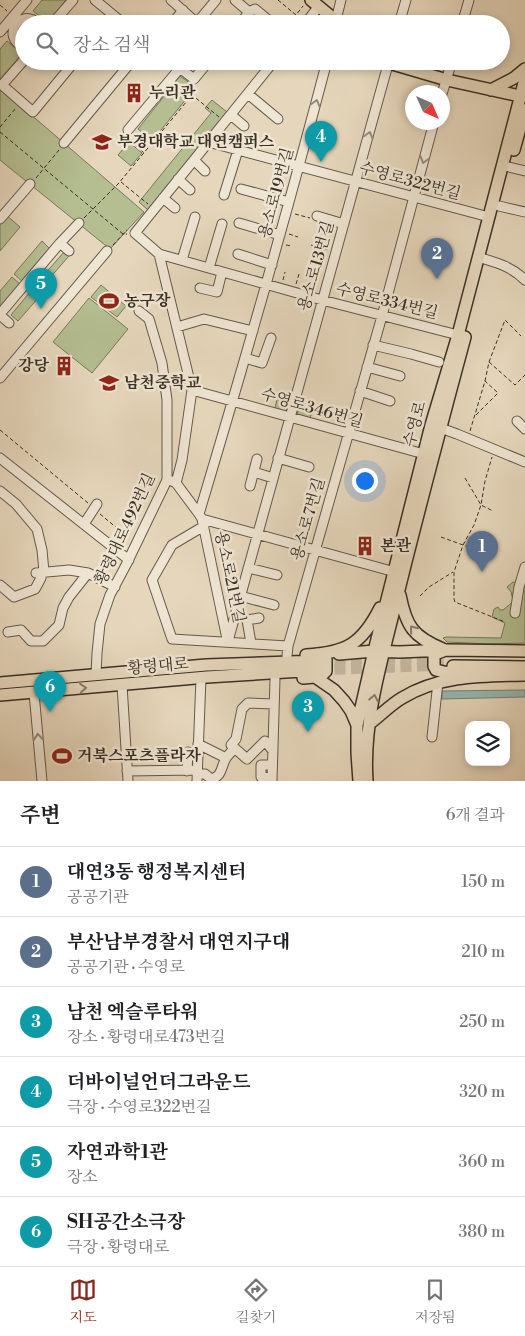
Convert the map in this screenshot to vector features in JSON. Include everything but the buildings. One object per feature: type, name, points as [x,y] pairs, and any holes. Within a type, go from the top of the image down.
[{"type":"main road","points":[[311,5],[327,15]]},
{"type":"main road","points":[[491,90],[514,78],[525,69]]},
{"type":"main road","points":[[414,70],[447,80],[523,96]]},
{"type":"main road","name":"수영로","points":[[395,589],[395,572],[424,454],[436,427],[466,332],[489,217],[523,96],[525,79]]},
{"type":"main road","name":"수영로","points":[[359,781],[357,753],[379,652],[458,335],[499,206],[525,110]]},
{"type":"main road","points":[[395,589],[406,621],[414,632],[445,657],[525,651]]},
{"type":"main road","points":[[317,666],[353,644],[375,619],[395,589]]},
{"type":"main road","points":[[206,665],[222,659],[288,651],[317,666],[363,725],[402,698],[438,682],[478,676],[525,674]]},
{"type":"main road","points":[[204,678],[221,682],[275,679],[317,666],[379,652],[445,657],[525,668]]},
{"type":"main road","points":[[525,658],[445,657],[438,652],[434,656],[434,666],[439,672],[525,674]]},
{"type":"main road","name":"황령대로","points":[[0,683],[206,665],[317,666]]},
{"type":"main road","name":"황령대로","points":[[0,695],[204,678],[317,666]]},
{"type":"main road","name":"수영로","points":[[363,725],[367,781]]},
{"type":"street","points":[[18,15],[27,0]]},
{"type":"street","points":[[60,15],[73,0]]},
{"type":"street","points":[[95,0],[113,15]]},
{"type":"street","points":[[171,0],[188,15]]},
{"type":"street","points":[[204,15],[216,0]]},
{"type":"street","points":[[235,0],[250,12]]},
{"type":"street","points":[[339,15],[341,0]]},
{"type":"street","points":[[402,15],[406,0]]},
{"type":"street","points":[[465,15],[469,0]]},
{"type":"street","points":[[248,15],[255,9],[262,15]]},
{"type":"street","points":[[179,15],[183,10]]},
{"type":"street","points":[[0,32],[15,19]]},
{"type":"street","points":[[15,19],[12,31],[15,39]]},
{"type":"street","points":[[15,70],[2,85],[33,112],[68,70]]},
{"type":"street","points":[[64,143],[125,70]]},
{"type":"street","points":[[128,130],[178,70]]},
{"type":"street","points":[[182,70],[194,80],[202,70]]},
{"type":"street","points":[[132,230],[163,198],[267,70]]},
{"type":"street","name":"용소로19번길","points":[[202,520],[325,70]]},
{"type":"street","name":"용소로13번길","points":[[228,641],[386,70]]},
{"type":"street","points":[[445,85],[450,70]]},
{"type":"street","points":[[248,94],[278,119]]},
{"type":"street","points":[[231,115],[244,126]]},
{"type":"street","name":"용소로7번길","points":[[288,651],[382,316],[432,130]]},
{"type":"street","name":"수영로322번길","points":[[208,142],[489,217]]},
{"type":"street","points":[[224,195],[238,150]]},
{"type":"street","points":[[194,160],[205,170]]},
{"type":"street","points":[[509,167],[525,171]]},
{"type":"street","points":[[178,179],[190,190]]},
{"type":"street","points":[[0,219],[30,184]]},
{"type":"street","points":[[241,189],[290,202]]},
{"type":"street","points":[[163,198],[176,208]]},
{"type":"street","points":[[499,206],[525,212]]},
{"type":"street","points":[[182,260],[195,217]]},
{"type":"street","points":[[315,217],[344,224]]},
{"type":"street","points":[[9,323],[0,315],[79,223]]},
{"type":"street","points":[[239,223],[281,233]]},
{"type":"street","points":[[209,268],[222,224]]},
{"type":"street","name":"수영로334번길","points":[[132,230],[159,254],[307,296],[458,335]]},
{"type":"street","points":[[60,243],[69,251]]},
{"type":"street","points":[[0,378],[107,251]]},
{"type":"street","points":[[159,254],[192,390],[182,460],[176,483]]},
{"type":"street","points":[[238,254],[272,265]]},
{"type":"street","points":[[481,258],[513,269],[525,280]]},
{"type":"street","points":[[200,288],[217,292],[222,272]]},
{"type":"street","points":[[34,274],[48,286]]},
{"type":"street","name":"황령대로492번길","points":[[96,675],[100,624],[110,596],[167,480],[167,400],[162,363],[149,319],[139,311]]},
{"type":"street","points":[[177,327],[204,319],[253,331]]},
{"type":"street","points":[[245,358],[262,363],[271,338]]},
{"type":"street","points":[[374,344],[439,362]]},
{"type":"street","points":[[367,367],[400,376]]},
{"type":"street","name":"수영로346번길","points":[[192,390],[424,454]]},
{"type":"street","points":[[360,391],[390,401]]},
{"type":"street","points":[[436,427],[525,462]]},
{"type":"street","points":[[0,458],[129,560]]},
{"type":"street","points":[[278,458],[309,467]]},
{"type":"street","points":[[250,486],[257,459]]},
{"type":"street","points":[[254,472],[273,478]]},
{"type":"street","points":[[167,480],[176,483],[202,520],[395,572]]},
{"type":"street","points":[[0,491],[16,504],[37,528],[42,550],[40,575],[35,589],[14,596],[0,585]]},
{"type":"street","points":[[84,524],[96,508]]},
{"type":"street","points":[[202,520],[172,545],[152,580],[172,639],[228,641],[288,651]]},
{"type":"street","name":"용소로21번길","points":[[202,520],[228,641]]},
{"type":"street","points":[[516,613],[519,587],[525,567]]},
{"type":"street","points":[[248,568],[277,576]]},
{"type":"street","points":[[40,575],[69,570],[88,573],[115,587]]},
{"type":"street","points":[[8,632],[22,630],[31,641],[43,641],[59,625],[63,608],[69,597],[88,573]]},
{"type":"street","points":[[240,596],[274,606]]},
{"type":"street","points":[[251,644],[247,620],[259,618]]},
{"type":"street","points":[[197,775],[204,678]]},
{"type":"street","points":[[272,765],[261,765],[261,776],[272,779],[275,679]]},
{"type":"street","points":[[432,737],[438,682]]},
{"type":"street","points":[[122,685],[128,781]]},
{"type":"street","points":[[34,692],[42,781]]},
{"type":"street","points":[[273,751],[265,741],[247,760],[231,745],[236,739],[242,709],[248,703],[274,704]]},
{"type":"street","points":[[200,745],[226,758]]},
{"type":"street","points":[[127,771],[187,771],[197,775],[205,774],[211,779],[223,777],[226,758],[235,748]]},
{"type":"street","points":[[187,771],[188,752]]},
{"type":"path","points":[[278,0],[296,15],[311,5]]},
{"type":"path","points":[[0,5],[15,19]]},
{"type":"path","points":[[79,223],[120,182],[187,101],[191,94],[194,80]]},
{"type":"path","points":[[191,94],[220,117]]},
{"type":"path","points":[[0,127],[21,102]]},
{"type":"path","points":[[128,130],[123,135],[144,153]]},
{"type":"path","points":[[0,132],[123,234]]},
{"type":"path","points":[[30,184],[64,143]]},
{"type":"path","points":[[120,182],[148,205]]},
{"type":"path","points":[[287,212],[315,217]]},
{"type":"path","points":[[107,251],[123,234],[132,230]]},
{"type":"path","points":[[281,233],[298,237]]},
{"type":"path","points":[[312,245],[336,253]]},
{"type":"path","points":[[280,288],[285,272]]},
{"type":"path","points":[[294,292],[299,274]]},
{"type":"path","points":[[307,296],[313,274]]},
{"type":"path","points":[[468,438],[489,362],[505,320],[522,336]]},
{"type":"path","points":[[489,362],[515,385],[525,374]]},
{"type":"path","points":[[475,417],[498,393],[485,381]]},
{"type":"path","points":[[0,430],[96,508],[136,544]]},
{"type":"path","points":[[495,450],[486,474],[481,505],[474,525],[463,545],[454,572],[454,599],[455,602],[505,622]]},
{"type":"path","points":[[466,478],[481,505],[494,511]]},
{"type":"path","points":[[441,537],[475,550]]},
{"type":"path","points":[[420,596],[430,587],[454,572]]},
{"type":"green space","points":[[42,0],[66,0],[54,15],[38,15],[33,11]]},
{"type":"green space","points":[[7,41],[15,48],[15,62],[0,79],[0,49]]},
{"type":"green space","points":[[180,76],[191,84],[187,98],[152,141],[138,129]]},
{"type":"green space","points":[[0,88],[144,212],[110,249],[0,160]]},
{"type":"green space","points":[[212,100],[227,112],[148,210],[139,202],[211,113],[205,108]]},
{"type":"green space","points":[[129,142],[142,153],[131,166],[118,155]]},
{"type":"green space","points":[[6,215],[20,227],[0,251],[0,222]]},
{"type":"green space","points":[[42,241],[51,250],[24,283],[14,274]]},
{"type":"green space","points":[[64,252],[69,256],[48,280],[43,276]]},
{"type":"green space","points":[[12,277],[21,285],[0,311],[0,291]]},
{"type":"green space","points":[[39,281],[47,288],[18,321],[11,315]]},
{"type":"green space","name":"농구장","points":[[101,285],[126,306],[117,317],[91,297]]},
{"type":"green space","points":[[89,298],[128,329],[92,373],[53,342]]},
{"type":"green space","points":[[277,399],[289,402],[286,411],[275,408]]},
{"type":"green space","points":[[301,402],[314,406],[310,418],[297,414]]},
{"type":"green space","points":[[513,582],[525,583],[525,643],[447,642],[443,638],[501,638],[505,623],[492,617],[494,609],[498,607],[500,610],[503,610],[514,601],[512,593],[507,587]]},
{"type":"water","points":[[525,690],[525,697],[442,699],[442,691]]},
{"type":"tunnel","points":[[318,661],[442,656]]},
{"type":"tunnel","points":[[318,670],[444,665]]},
{"type":"place","name":"누리관","points":[[134,93]]},
{"type":"place","name":"부경대학교 대연캠퍼스","points":[[102,142]]},
{"type":"place","name":"더바이널언더그라운드","points":[[321,162]]},
{"type":"place","name":"부산남부경찰서 대연지구대","points":[[437,279]]},
{"type":"place","name":"농구장","points":[[109,301]]},
{"type":"place","name":"자연과학1관","points":[[41,309]]},
{"type":"place","name":"강당","points":[[64,366]]},
{"type":"place","name":"남천중학교","points":[[109,383]]},
{"type":"place","name":"본관","points":[[365,546]]},
{"type":"place","name":"대연3동 행정복지센터","points":[[482,572]]},
{"type":"place","name":"SH공간소극장","points":[[50,712]]},
{"type":"place","name":"남천 엑슬루타워","points":[[308,732]]},
{"type":"place","name":"거북스포츠플라자","points":[[62,756]]}]
